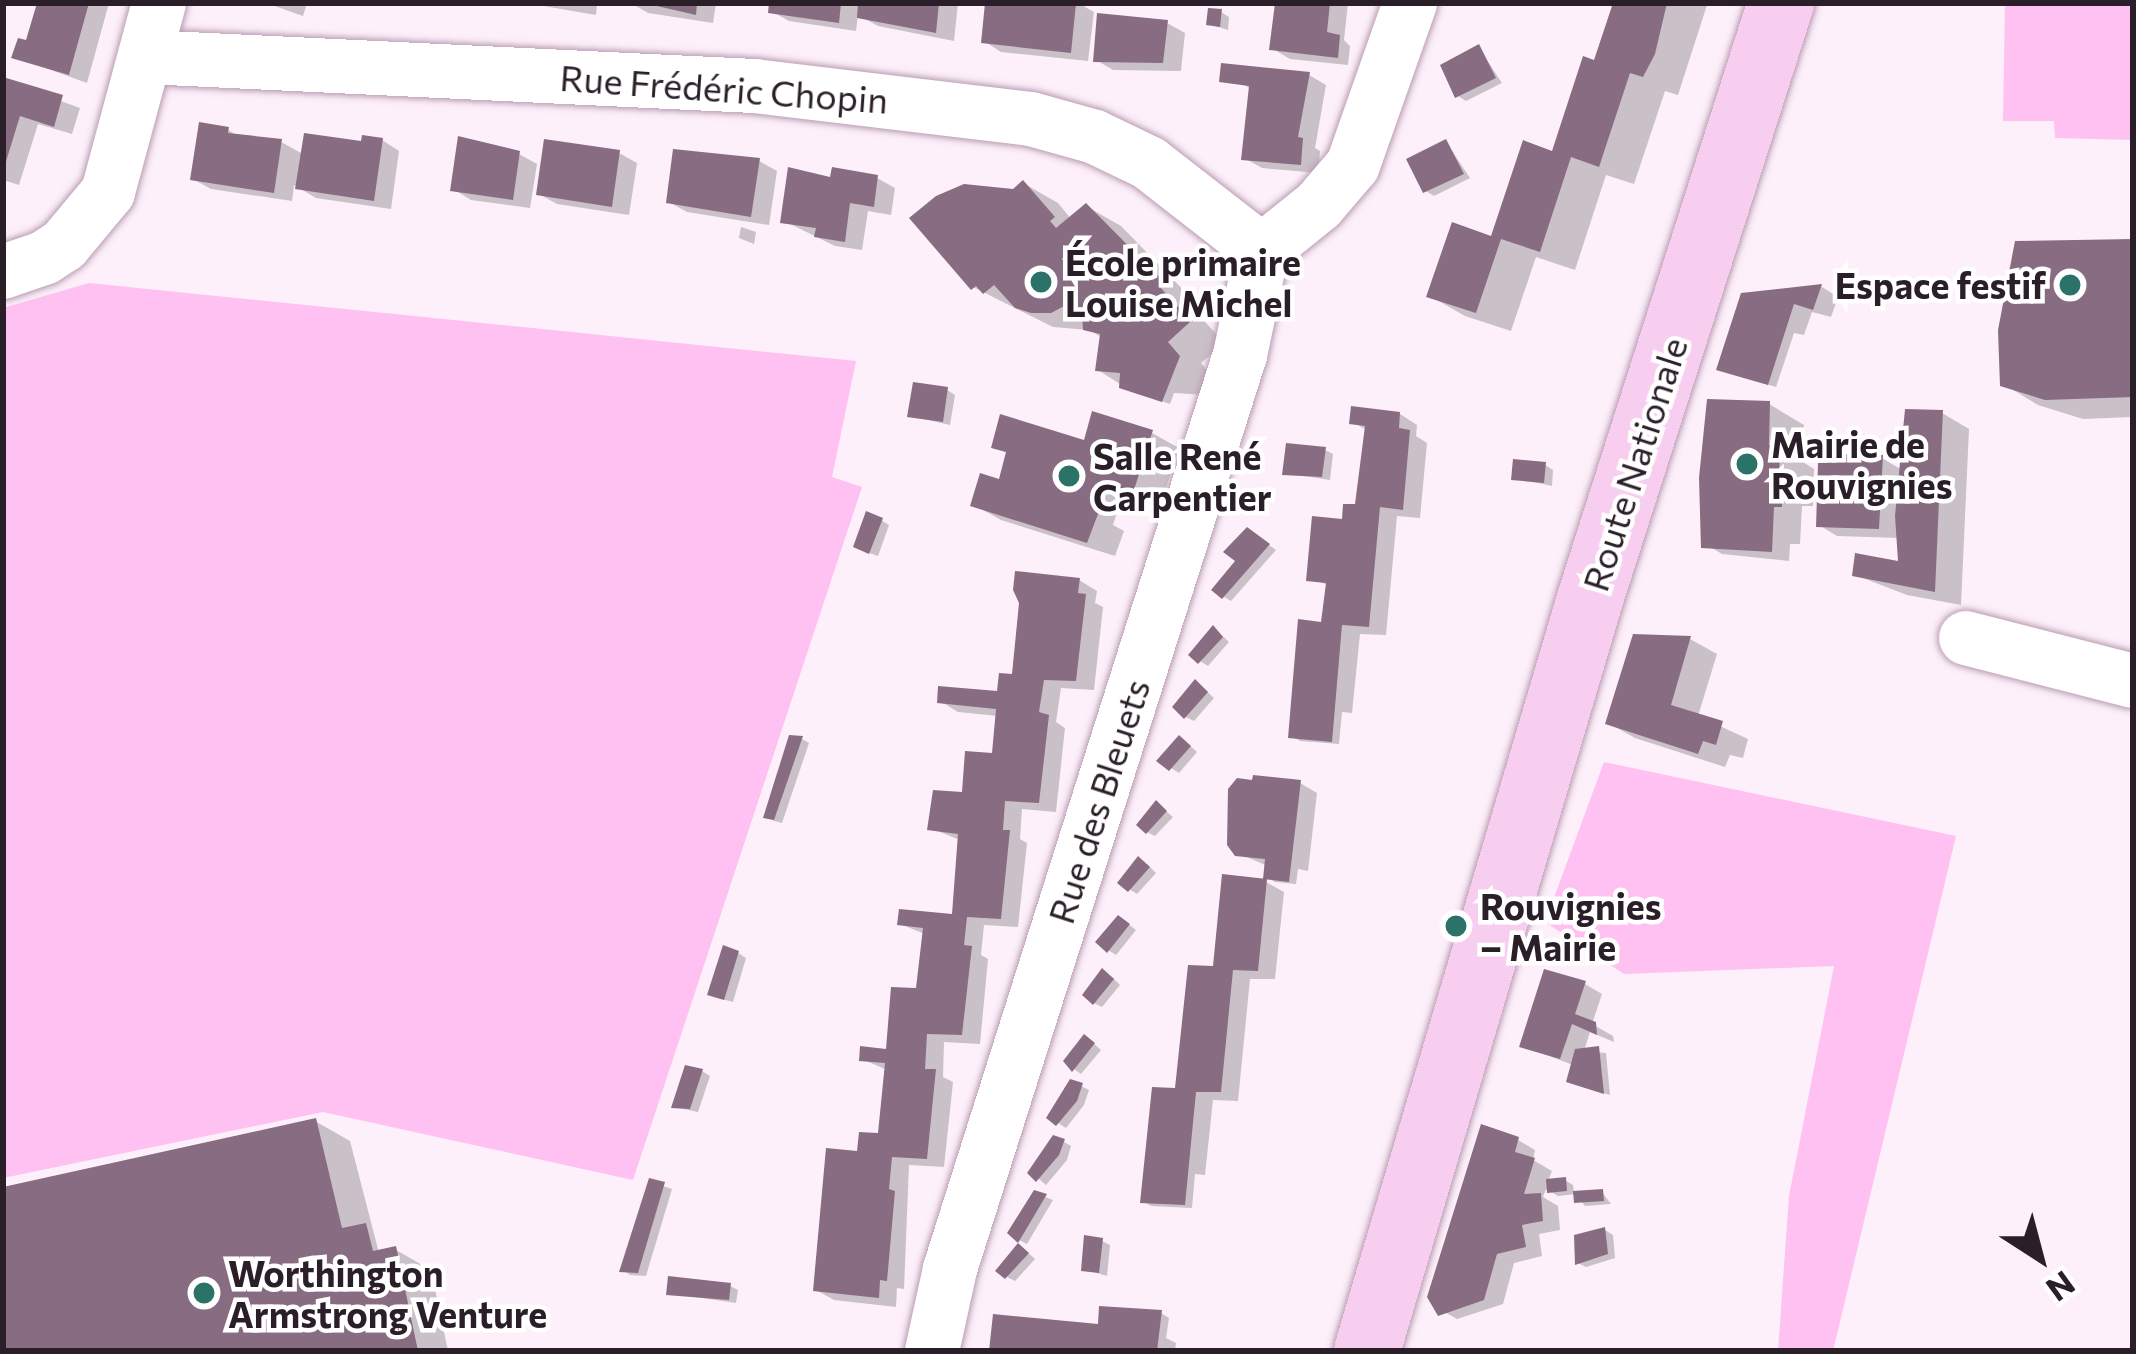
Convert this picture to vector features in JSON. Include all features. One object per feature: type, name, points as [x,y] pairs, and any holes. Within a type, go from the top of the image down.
[{"type":"main road","name":"Route Nationale","points":[[1367,1351],[1490,926],[1781,3]]},
{"type":"main road","name":"Route Nationale","points":[[1322,1351],[1360,1239],[1490,926]]},
{"type":"street","points":[[3,272],[44,258],[94,215],[118,168],[159,3]]},
{"type":"street","points":[[1262,251],[1319,205],[1354,165],[1410,3]]},
{"type":"street","name":"Rue Frédéric Chopin","points":[[146,57],[754,86],[1031,119],[1095,137],[1149,163],[1262,251]]},
{"type":"street","name":"Rue des Bleuets","points":[[932,1351],[950,1269],[1240,355],[1262,251]]},
{"type":"street","points":[[1966,638],[2133,681]]},
{"type":"shaded area","points":[[2005,3],[2133,3],[2133,140],[2055,138],[2054,121],[2003,121]]},
{"type":"shaded area","points":[[89,283],[856,361],[832,477],[862,487],[633,1180],[323,1112],[3,1178],[3,308]]},
{"type":"shaded area","points":[[1604,762],[1956,836],[1833,1351],[1778,1351],[1789,1196],[1834,966],[1624,974],[1545,922]]},
{"type":"building","points":[[37,3],[89,3],[69,75],[11,58],[18,38],[26,40]]},
{"type":"building","points":[[644,3],[697,3],[696,15]]},
{"type":"building","points":[[769,3],[841,3],[839,23],[768,13]]},
{"type":"building","points":[[858,3],[939,3],[936,33],[857,18]]},
{"type":"building","points":[[985,3],[1076,3],[1071,53],[981,43]]},
{"type":"building","points":[[1275,3],[1330,3],[1327,32],[1340,35],[1338,58],[1269,50]]},
{"type":"building","points":[[1613,3],[1667,3],[1655,54],[1643,77],[1630,73],[1599,167],[1571,157],[1540,252],[1501,239],[1476,313],[1426,297],[1452,222],[1491,236],[1523,140],[1552,151],[1583,56],[1594,60]]},
{"type":"building","points":[[1208,8],[1222,9],[1220,27],[1206,25]]},
{"type":"building","points":[[1097,13],[1168,20],[1163,63],[1093,62]]},
{"type":"building","points":[[1479,44],[1496,78],[1455,98],[1440,65]]},
{"type":"building","points":[[1221,63],[1310,72],[1298,137],[1303,138],[1301,165],[1241,160],[1249,86],[1219,82]]},
{"type":"building","points":[[3,77],[63,95],[54,127],[20,116],[4,168]]},
{"type":"building","points":[[199,122],[229,127],[228,133],[282,139],[274,193],[190,180]]},
{"type":"building","points":[[304,133],[361,141],[362,135],[383,138],[374,201],[295,189]]},
{"type":"building","points":[[458,136],[520,151],[513,200],[450,191]]},
{"type":"building","points":[[544,139],[620,150],[612,207],[536,195]]},
{"type":"building","points":[[1446,139],[1464,174],[1423,193],[1406,159]]},
{"type":"building","points":[[673,149],[760,158],[751,217],[666,203]]},
{"type":"building","points":[[788,167],[830,177],[832,167],[878,175],[874,207],[850,203],[845,242],[814,237],[816,228],[780,223]]},
{"type":"building","points":[[1023,180],[1055,217],[1050,221],[1056,228],[1086,203],[1164,282],[1159,286],[1191,321],[1168,342],[1180,356],[1162,402],[1119,388],[1120,373],[1095,371],[1100,334],[1083,330],[1082,313],[1072,302],[1051,313],[1031,313],[1015,308],[994,285],[983,294],[976,286],[971,290],[909,218],[936,196],[964,184],[1013,189]]},
{"type":"building","name":"Espace festif","points":[[2133,239],[2133,397],[2045,400],[2000,386],[1998,330],[2015,241]]},
{"type":"building","points":[[1822,284],[1813,310],[1794,304],[1768,385],[1716,370],[1741,293]]},
{"type":"building","points":[[913,382],[948,387],[943,422],[907,417]]},
{"type":"building","name":"Mairie de Rouvignies","points":[[1707,399],[1770,401],[1769,445],[1780,446],[1779,483],[1783,483],[1782,507],[1774,507],[1772,552],[1701,548],[1699,478]]},
{"type":"building","points":[[1351,406],[1400,412],[1399,428],[1410,430],[1403,510],[1380,507],[1369,627],[1342,625],[1332,742],[1288,738],[1298,619],[1321,622],[1326,583],[1306,581],[1312,516],[1342,519],[1343,504],[1355,504],[1365,426],[1349,424]]},
{"type":"building","points":[[1905,409],[1943,410],[1935,592],[1852,576],[1855,553],[1898,561],[1895,516]]},
{"type":"building","name":"Salle René Carpentier","points":[[1092,411],[1153,430],[1133,493],[1109,485],[1087,543],[970,506],[980,473],[999,479],[1006,452],[991,448],[1000,414],[1084,440]]},
{"type":"building","points":[[1286,443],[1326,447],[1322,477],[1282,475]]},
{"type":"building","points":[[1837,454],[1883,455],[1879,529],[1816,527],[1818,463],[1837,462]]},
{"type":"building","points":[[1513,459],[1546,462],[1544,483],[1511,480]]},
{"type":"building","points":[[866,511],[883,518],[869,554],[853,547]]},
{"type":"building","points":[[1247,527],[1270,544],[1222,599],[1211,590],[1235,561],[1223,552]]},
{"type":"building","points":[[1015,571],[1080,578],[1078,593],[1086,594],[1076,681],[1044,680],[1039,712],[1049,715],[1039,803],[1005,801],[1003,830],[1010,830],[1001,919],[967,917],[964,945],[972,946],[962,1035],[927,1034],[925,1069],[936,1069],[927,1159],[892,1157],[889,1189],[895,1191],[887,1281],[880,1280],[879,1298],[813,1291],[826,1148],[857,1151],[859,1132],[878,1133],[885,1063],[859,1061],[860,1046],[886,1049],[891,987],[916,988],[923,928],[897,925],[899,909],[952,914],[958,834],[927,830],[933,790],[962,792],[965,751],[992,753],[996,709],[937,703],[938,686],[997,691],[999,673],[1012,674],[1019,603],[1013,590]]},
{"type":"building","points":[[1213,625],[1223,637],[1198,664],[1188,655]]},
{"type":"building","points":[[1633,634],[1691,636],[1671,705],[1723,721],[1716,745],[1703,741],[1698,754],[1605,724]]},
{"type":"building","points":[[1195,679],[1208,692],[1184,719],[1172,707]]},
{"type":"building","points":[[789,735],[803,736],[774,820],[763,818]]},
{"type":"building","points":[[1179,735],[1191,746],[1169,771],[1156,761]]},
{"type":"building","points":[[1253,775],[1301,780],[1289,882],[1263,879],[1265,859],[1235,856],[1227,845],[1228,789],[1237,778],[1252,780]]},
{"type":"building","points":[[1156,800],[1167,811],[1146,834],[1136,825]]},
{"type":"building","points":[[1138,856],[1150,867],[1128,892],[1117,883]]},
{"type":"building","points":[[1222,874],[1267,879],[1258,971],[1233,970],[1221,1092],[1196,1092],[1185,1205],[1140,1203],[1152,1087],[1175,1088],[1188,965],[1213,966]]},
{"type":"building","points":[[1118,915],[1130,924],[1107,953],[1095,942]]},
{"type":"building","points":[[723,945],[739,951],[724,1000],[707,995]]},
{"type":"building","points":[[1102,968],[1114,979],[1093,1005],[1082,995]]},
{"type":"building","points":[[1544,969],[1586,981],[1575,1014],[1596,1022],[1597,1035],[1572,1024],[1560,1059],[1519,1047]]},
{"type":"building","points":[[1084,1034],[1095,1043],[1072,1072],[1063,1061]]},
{"type":"building","points":[[1599,1046],[1604,1094],[1566,1082],[1575,1049]]},
{"type":"building","points":[[685,1065],[703,1069],[690,1109],[671,1108]]},
{"type":"building","points":[[1070,1079],[1083,1083],[1077,1101],[1056,1126],[1046,1118]]},
{"type":"building","name":"Worthington Armstrong Venture","points":[[316,1118],[342,1228],[366,1223],[373,1251],[396,1246],[418,1351],[3,1351],[3,1187]]},
{"type":"building","points":[[1481,1124],[1519,1137],[1515,1152],[1535,1158],[1524,1194],[1541,1193],[1543,1221],[1522,1225],[1526,1247],[1497,1254],[1484,1300],[1438,1316],[1427,1297]]},
{"type":"building","points":[[1053,1135],[1065,1139],[1059,1155],[1036,1182],[1027,1173]]},
{"type":"building","points":[[1566,1177],[1567,1191],[1547,1193],[1546,1179]]},
{"type":"building","points":[[649,1178],[665,1182],[638,1273],[619,1272]]},
{"type":"building","points":[[1603,1189],[1604,1201],[1574,1203],[1573,1191]]},
{"type":"building","points":[[1034,1190],[1047,1194],[1018,1243],[1007,1233]]},
{"type":"building","points":[[1605,1227],[1608,1254],[1575,1265],[1574,1235]]},
{"type":"building","points":[[1084,1235],[1103,1238],[1099,1273],[1081,1271]]},
{"type":"building","points":[[1018,1243],[1029,1253],[1005,1279],[995,1271]]},
{"type":"building","points":[[668,1276],[731,1283],[729,1300],[666,1295]]},
{"type":"building","points":[[1099,1306],[1162,1310],[1157,1351],[989,1351],[993,1314],[1098,1324]]},
{"type":"place","name":"École primaire Louise Michel","points":[[1041,282]]},
{"type":"place","name":"Espace festif","points":[[2070,285]]},
{"type":"place","name":"Mairie de Rouvignies","points":[[1747,464]]},
{"type":"place","name":"Salle René Carpentier","points":[[1069,476]]},
{"type":"place","name":"Rouvignies – Mairie","points":[[1456,926]]},
{"type":"place","name":"Worthington Armstrong Venture","points":[[204,1293]]}]
